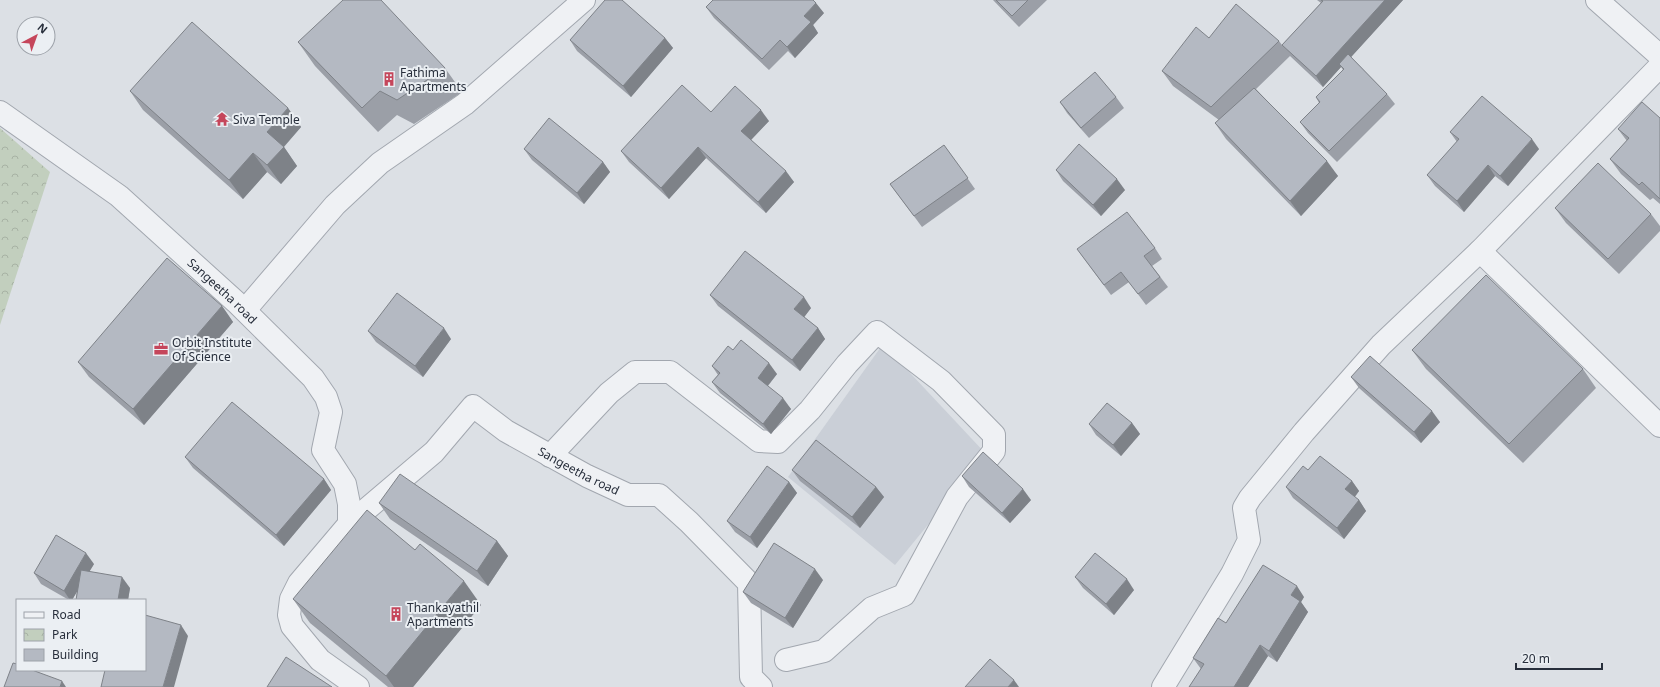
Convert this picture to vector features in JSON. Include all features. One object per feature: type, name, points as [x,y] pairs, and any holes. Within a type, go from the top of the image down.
[{"type":"street","points":[[245,310],[335,205],[380,163],[465,104],[584,0]]},
{"type":"street","points":[[1597,0],[1660,56]]},
{"type":"street","points":[[1163,687],[1232,574],[1249,540],[1244,508],[1250,498],[1304,432],[1381,345],[1480,251],[1660,66]]},
{"type":"street","name":"Sangeetha road","points":[[0,112],[119,196],[245,310],[313,378],[326,397],[331,412],[323,450],[345,484],[349,504],[348,524]]},
{"type":"street","points":[[1480,251],[1660,426]]},
{"type":"street","points":[[550,456],[610,393],[635,372],[670,372],[759,441],[778,442],[810,410],[847,364],[877,332],[941,381],[994,435],[994,451],[957,496],[904,595],[872,608],[824,651],[786,660]]},
{"type":"street","name":"Sangeetha road","points":[[358,687],[320,660],[292,626],[289,615],[291,599],[299,583],[348,524],[434,452],[473,406],[506,431],[587,476],[628,495],[659,495],[690,522],[749,583],[751,677],[761,687]]},
{"type":"shaded area","points":[[883,344],[986,454],[895,565],[788,477]]},
{"type":"green space","points":[[0,128],[50,172],[0,325]]},
{"type":"building","name":"Fathima Apartments","points":[[343,0],[381,0],[445,68],[397,100],[380,91],[362,108],[298,42]]},
{"type":"building","points":[[605,0],[622,0],[665,38],[623,86],[570,40]]},
{"type":"building","points":[[713,0],[813,0],[816,3],[804,16],[811,22],[787,47],[780,40],[762,59],[706,7]]},
{"type":"building","points":[[996,0],[1028,0],[1012,16]]},
{"type":"building","points":[[1321,0],[1385,0],[1316,76],[1282,45],[1323,1]]},
{"type":"building","points":[[1236,4],[1279,41],[1211,107],[1162,71],[1196,27],[1209,38]]},
{"type":"building","name":"Siva Temple","points":[[192,22],[288,108],[267,132],[284,147],[267,165],[253,153],[229,180],[130,91]]},
{"type":"building","points":[[1348,54],[1387,94],[1329,151],[1300,122],[1320,102],[1316,97],[1344,69],[1339,64]]},
{"type":"building","points":[[1095,72],[1116,97],[1081,128],[1060,102]]},
{"type":"building","points":[[682,85],[711,112],[735,86],[761,110],[741,131],[786,171],[758,202],[698,147],[661,188],[621,151]]},
{"type":"building","points":[[1254,88],[1327,161],[1290,201],[1215,123]]},
{"type":"building","points":[[1482,96],[1532,139],[1500,176],[1488,165],[1457,201],[1427,175],[1459,139],[1450,132]]},
{"type":"building","points":[[1642,102],[1660,118],[1660,199],[1642,182],[1639,185],[1610,159],[1629,138],[1618,129]]},
{"type":"building","points":[[549,118],[603,162],[577,193],[524,149]]},
{"type":"building","points":[[1079,144],[1117,179],[1093,205],[1056,170]]},
{"type":"building","points":[[944,145],[968,178],[914,216],[890,184]]},
{"type":"building","points":[[1598,163],[1651,214],[1608,259],[1555,208]]},
{"type":"building","points":[[1127,212],[1155,248],[1144,256],[1160,277],[1138,294],[1121,272],[1104,285],[1077,249]]},
{"type":"building","points":[[745,251],[804,297],[794,309],[818,328],[792,360],[710,295]]},
{"type":"building","name":"Orbit Institute Of Science","points":[[167,258],[222,306],[133,409],[78,362]]},
{"type":"building","points":[[1486,275],[1583,369],[1509,444],[1412,350]]},
{"type":"building","points":[[397,293],[444,328],[415,366],[368,331]]},
{"type":"building","points":[[741,340],[769,363],[758,378],[783,398],[763,424],[712,382],[720,373],[712,366],[728,346],[733,350]]},
{"type":"building","points":[[1370,356],[1432,411],[1414,432],[1351,377]]},
{"type":"building","points":[[232,402],[324,479],[276,535],[185,457]]},
{"type":"building","points":[[1107,403],[1132,423],[1113,445],[1089,424]]},
{"type":"building","points":[[816,440],[876,487],[852,517],[792,470]]},
{"type":"building","points":[[983,452],[1023,489],[1002,513],[962,476]]},
{"type":"building","points":[[1320,456],[1352,481],[1345,489],[1359,500],[1337,528],[1286,487],[1303,466],[1308,470]]},
{"type":"building","points":[[767,466],[789,482],[750,537],[727,521]]},
{"type":"building","points":[[400,474],[497,541],[477,571],[379,503]]},
{"type":"building","name":"Thankayathil Apartments","points":[[367,510],[415,550],[420,544],[464,581],[386,676],[293,599]]},
{"type":"building","points":[[56,535],[86,553],[64,591],[34,573]]},
{"type":"building","points":[[774,543],[815,569],[785,618],[743,592]]},
{"type":"building","points":[[1095,553],[1127,579],[1106,604],[1075,577]]},
{"type":"building","points":[[1263,565],[1297,586],[1291,595],[1300,601],[1269,651],[1260,645],[1234,687],[1189,687],[1204,664],[1193,658],[1218,618],[1226,623]]},
{"type":"building","points":[[81,570],[122,577],[118,599],[76,599]]},
{"type":"building","points":[[146,615],[181,625],[163,687],[101,687],[105,671],[146,671]]},
{"type":"building","points":[[286,657],[332,687],[267,687]]},
{"type":"building","points":[[990,659],[1014,680],[1008,687],[965,687]]},
{"type":"building","points":[[13,663],[16,664],[16,671],[35,671],[62,681],[60,687],[4,687]]},
{"type":"place","name":"Fathima Apartments","points":[[389,79]]},
{"type":"place","name":"Siva Temple","points":[[222,119]]},
{"type":"place","name":"Orbit Institute Of Science","points":[[161,349]]},
{"type":"place","name":"Thankayathil Apartments","points":[[396,614]]}]
